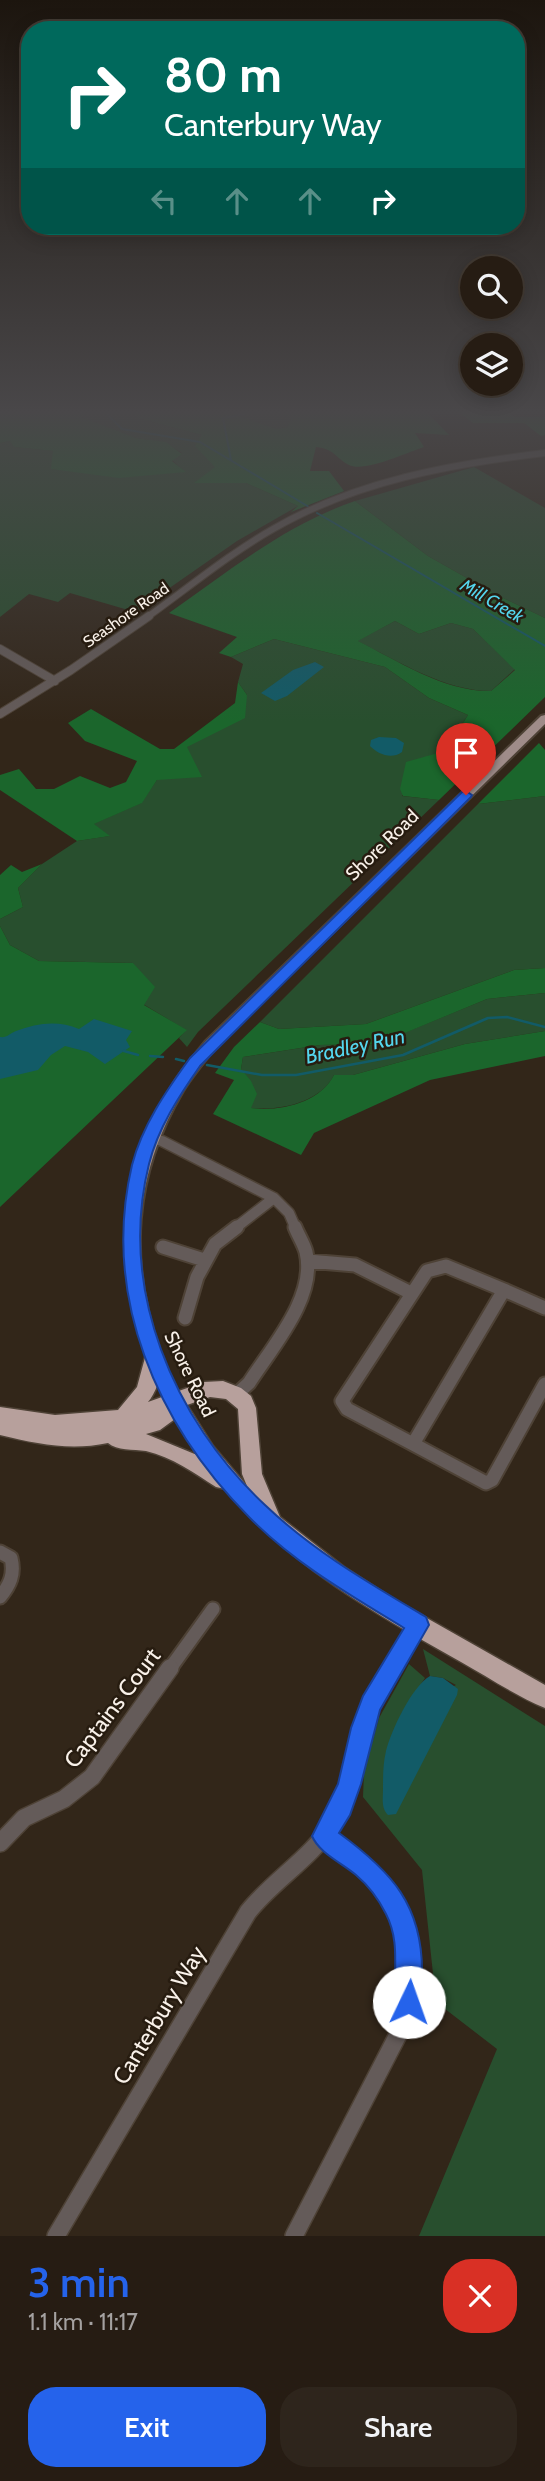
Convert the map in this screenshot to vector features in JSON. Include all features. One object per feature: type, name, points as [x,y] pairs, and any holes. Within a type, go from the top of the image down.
[{"type":"highway","points":[[123,1418],[146,1391],[153,1360]]},
{"type":"highway","points":[[0,1415],[33,1423],[66,1425],[123,1418],[213,1388],[237,1394],[247,1408],[252,1474],[273,1526]]},
{"type":"highway","points":[[86,1439],[153,1424],[168,1414],[174,1401]]},
{"type":"highway","name":"Shore Road","points":[[174,1401],[204,1449],[236,1489],[273,1526],[337,1576],[545,1697]]},
{"type":"highway","points":[[0,1427],[45,1438],[132,1440],[160,1445],[186,1457],[236,1489]]},
{"type":"main road","name":"Shore Road","points":[[174,1401],[153,1360],[139,1311],[131,1250],[134,1194],[150,1139],[181,1080],[210,1045],[545,718]]},
{"type":"street","name":"Seashore Road","points":[[0,714],[55,681],[263,534],[302,513]]},
{"type":"street","points":[[0,649],[55,681]]},
{"type":"street","points":[[150,1139],[162,1141],[274,1198],[289,1213],[295,1224],[308,1261],[305,1290],[297,1310],[249,1382],[237,1394]]},
{"type":"street","points":[[185,1318],[204,1260],[215,1244],[274,1198]]},
{"type":"street","points":[[163,1247],[204,1260]]},
{"type":"street","points":[[308,1261],[355,1265],[411,1293]]},
{"type":"street","points":[[545,1308],[446,1266],[427,1271],[342,1401],[347,1409],[486,1483],[492,1480],[545,1384]]},
{"type":"street","points":[[413,1444],[504,1290]]},
{"type":"street","points":[[0,1597],[12,1579],[15,1568],[11,1553]]},
{"type":"street","name":"Captains Court","points":[[0,1843],[23,1818],[64,1799],[92,1777],[213,1609]]},
{"type":"street","name":"Canterbury Way","points":[[56,2236],[248,1912],[271,1883],[306,1855],[324,1836],[341,1807],[350,1784],[362,1728],[371,1704],[418,1625]]},
{"type":"street","points":[[294,2236],[401,2029],[409,2002],[411,1976],[405,1929],[382,1884],[366,1867],[324,1836]]},
{"type":"green space","points":[[0,513],[285,513],[237,541],[135,612],[70,593],[58,602],[29,594],[0,617]]},
{"type":"green space","points":[[324,513],[371,513],[428,556],[497,595],[545,618],[545,697],[439,800],[403,796],[400,789],[406,762],[445,751],[468,715],[429,698],[385,667],[274,639],[231,657],[219,653],[237,637],[169,613],[258,550]],"holes":[[[395,621],[419,634],[451,623],[473,629],[515,670],[491,691],[474,690],[422,674],[358,641]]]},
{"type":"green space","points":[[371,513],[545,513],[545,618],[497,595],[428,556]]},
{"type":"green space","points":[[395,621],[419,634],[451,623],[473,629],[515,669],[491,691],[473,690],[422,674],[357,641]]},
{"type":"green space","points":[[274,639],[385,667],[429,698],[468,715],[445,751],[402,796],[439,800],[198,1032],[187,1047],[179,1038],[186,1030],[143,1004],[133,963],[39,961],[10,945],[0,926],[0,919],[23,907],[18,888],[42,864],[77,841],[109,836],[93,824],[141,803],[186,747],[247,695],[238,682],[243,664],[231,657]]},
{"type":"green space","points":[[238,682],[247,695],[245,718],[187,747],[202,777],[157,780],[142,803],[94,824],[110,836],[77,841],[0,790],[0,775],[19,769],[36,789],[54,789],[80,776],[110,788],[126,782],[137,761],[85,741],[68,723],[91,709],[160,749],[174,749],[235,703]]},
{"type":"green space","points":[[539,743],[545,750],[545,796],[478,804]]},
{"type":"green space","points":[[545,796],[545,968],[514,970],[366,1024],[279,1029],[260,1022],[478,804]]},
{"type":"green space","points":[[42,864],[18,888],[23,907],[0,919],[0,875],[11,865],[22,872]]},
{"type":"green space","points":[[0,926],[10,945],[39,961],[133,963],[155,987],[144,1005],[187,1030],[0,1207]]},
{"type":"green space","points":[[545,968],[545,993],[487,999],[384,1044],[320,1045],[243,1057],[241,1069],[257,1094],[251,1108],[262,1109],[286,1107],[309,1099],[328,1085],[334,1075],[353,1075],[465,1044],[545,1031],[545,1056],[430,1080],[314,1133],[301,1155],[213,1114],[234,1080],[215,1073],[234,1047],[260,1022],[279,1029],[366,1024],[514,970]]},
{"type":"green space","points":[[545,993],[545,1031],[465,1044],[353,1075],[334,1075],[328,1085],[309,1099],[273,1108],[250,1108],[241,1069],[243,1057],[320,1045],[384,1044],[399,1035],[487,999]]},
{"type":"green space","points":[[423,1649],[545,1726],[545,2236],[419,2236],[497,2049],[436,2002],[422,1870],[363,1797],[364,1772],[379,1718],[409,1664],[425,1678],[401,1714],[456,1685],[443,1678],[430,1676]]},
{"type":"water","points":[[315,662],[324,667],[287,696],[275,701],[261,693],[293,670]]},
{"type":"water","points":[[379,737],[396,738],[404,743],[402,752],[389,756],[377,751],[370,746],[371,740]]},
{"type":"water","points":[[94,1019],[132,1031],[126,1040],[130,1047],[105,1064],[88,1052],[65,1046],[51,1055],[38,1070],[0,1079],[0,1037],[40,1024],[63,1024],[79,1029]]},
{"type":"water","points":[[430,1676],[443,1678],[458,1689],[457,1695],[396,1814],[388,1815],[383,1800],[386,1751],[392,1732],[409,1699]]},
{"type":"waterway","name":"Mill Creek","points":[[318,513],[545,646]]},
{"type":"waterway","name":"Bradley Run","points":[[207,1065],[262,1075],[296,1075],[403,1055],[488,1018],[507,1017],[545,1027]]},
{"type":"waterway","name":"Bradley Run","points":[[124,1051],[138,1055]]},
{"type":"waterway","name":"Bradley Run","points":[[150,1056],[163,1057]]},
{"type":"waterway","name":"Bradley Run","points":[[176,1059],[184,1061]]},
{"type":"route","points":[[409,2002],[410,1953],[405,1929],[395,1906],[382,1884],[366,1867],[324,1836],[341,1807],[350,1784],[362,1728],[371,1704],[418,1625],[303,1552],[256,1511],[204,1449],[184,1420],[153,1360],[143,1328],[133,1277],[131,1225],[134,1194],[150,1139],[169,1100],[195,1062],[466,795]]}]
